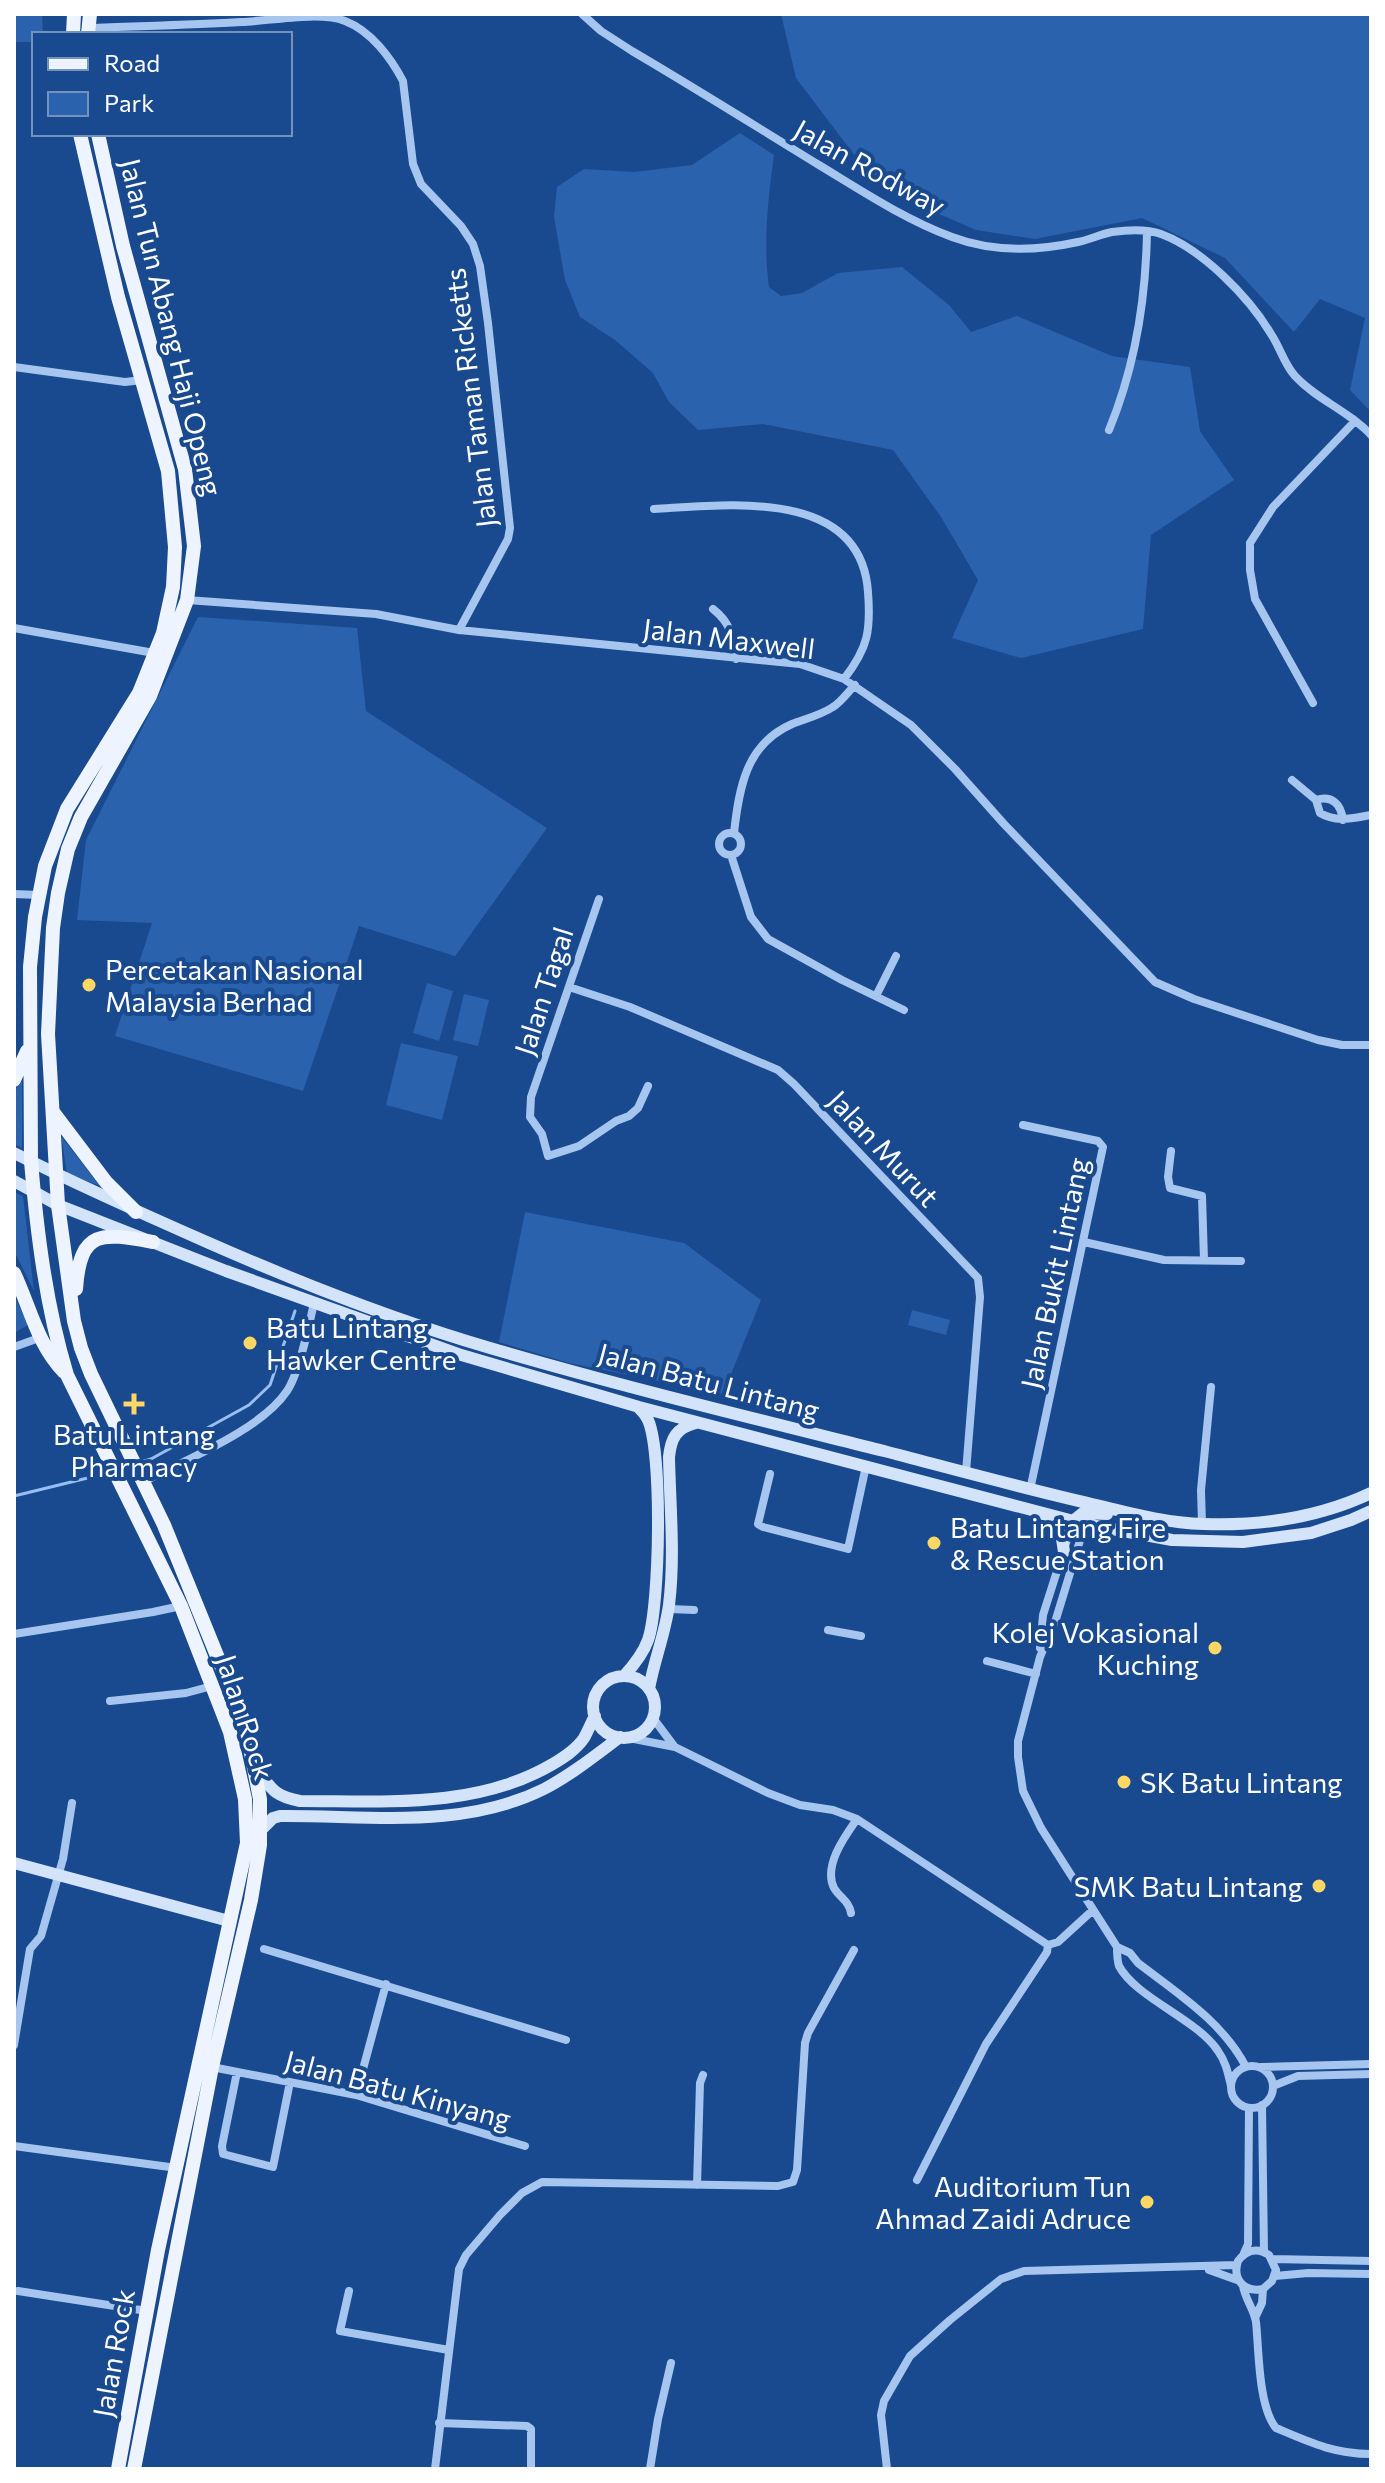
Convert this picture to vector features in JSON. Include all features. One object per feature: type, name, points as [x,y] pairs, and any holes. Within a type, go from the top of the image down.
[{"type":"main road","name":"Jalan Tun Abang Haji Openg","points":[[33,1192],[30,967],[39,895],[51,846],[67,809],[139,693],[163,633],[173,587],[175,547],[168,471],[118,297],[80,136]]},
{"type":"main road","name":"Jalan Tun Abang Haji Openg","points":[[58,1205],[48,1034],[51,954],[58,893],[68,849],[81,817],[150,696],[187,600],[194,546],[185,469],[123,246],[98,136]]},
{"type":"main road","points":[[14,1080],[31,1040]]},
{"type":"main road","points":[[53,1111],[106,1182],[136,1212]]},
{"type":"main road","name":"Jalan Batu Lintang","points":[[14,1153],[136,1212],[289,1278],[488,1348],[1030,1490],[1138,1515],[1202,1524],[1253,1525],[1313,1515],[1371,1493]]},
{"type":"main road","name":"Jalan Batu Lintang","points":[[14,1181],[58,1205],[314,1303],[458,1354],[639,1407],[1041,1512],[1172,1540],[1243,1542],[1311,1533],[1371,1511]]},
{"type":"main road","name":"Jalan Rock","points":[[33,1192],[55,1334],[67,1375],[181,1606],[230,1732],[245,1799],[247,1843],[147,2311],[118,2469]]},
{"type":"main road","name":"Jalan Rock","points":[[58,1205],[74,1321],[91,1374],[164,1525],[246,1727],[260,1799],[260,1845],[251,1900],[212,2067],[134,2469]]},
{"type":"main road","points":[[74,1321],[77,1275],[86,1247],[99,1237],[112,1235],[153,1242]]},
{"type":"main road","points":[[14,1273],[27,1299],[39,1338],[67,1375]]},
{"type":"main road","points":[[624,1676],[637,1662],[648,1640],[657,1586],[653,1439],[648,1418],[639,1407]]},
{"type":"main road","points":[[649,1689],[669,1609],[671,1587],[671,1440],[679,1429],[699,1423]]},
{"type":"main road","points":[[1047,1494],[1081,1519],[1138,1515]]},
{"type":"main road","points":[[1041,1512],[1061,1532],[1064,1552]]},
{"type":"main road","points":[[260,1831],[273,1818],[280,1816],[439,1817],[488,1809],[543,1789],[624,1737],[639,1734],[653,1718],[654,1698],[649,1689],[638,1680],[624,1676],[604,1684],[593,1702],[597,1724],[605,1732],[624,1737]]},
{"type":"main road","points":[[255,1767],[274,1793],[286,1799],[455,1798],[510,1784],[555,1762],[583,1739],[595,1716]]},
{"type":"main road","points":[[14,1863],[229,1921]]},
{"type":"street","name":"Jalan Rodway","points":[[582,14],[632,51],[900,214],[954,238],[982,245],[1028,248],[1079,242],[1111,232],[1147,231],[1183,244],[1216,270],[1257,312],[1292,373],[1371,435]]},
{"type":"street","name":"Jalan Taman Ricketts","points":[[89,25],[239,23],[324,17],[345,21],[364,32],[398,71],[403,81],[413,164],[421,184],[461,226],[473,244],[480,266],[488,323],[510,528],[508,539],[459,630]]},
{"type":"street","points":[[1109,430],[1122,397],[1144,293],[1147,231]]},
{"type":"street","points":[[14,367],[125,382],[142,380]]},
{"type":"street","points":[[1313,703],[1255,599],[1250,570],[1250,543],[1273,507],[1355,421]]},
{"type":"street","points":[[654,509],[742,504],[785,509],[827,524],[851,544],[863,562],[869,613],[864,649],[844,679]]},
{"type":"street","name":"Jalan Maxwell","points":[[187,600],[376,614],[459,630],[800,664],[844,679],[911,725],[1155,982],[1194,999],[1318,1040],[1342,1045],[1371,1045]]},
{"type":"street","points":[[713,609],[729,624],[736,659]]},
{"type":"street","points":[[14,628],[154,653]]},
{"type":"street","points":[[734,833],[725,834],[719,841],[720,849],[727,855],[739,851],[741,843],[734,833],[738,792],[743,777],[764,742],[790,725],[834,707],[855,685]]},
{"type":"street","points":[[1292,780],[1316,800],[1320,813],[1329,818],[1343,820],[1371,815]]},
{"type":"street","points":[[1316,800],[1326,798],[1336,802],[1343,820]]},
{"type":"street","points":[[731,855],[751,917],[768,939],[904,1010]]},
{"type":"street","points":[[14,894],[39,895]]},
{"type":"street","name":"Jalan Tagal","points":[[599,899],[531,1097],[530,1117],[542,1134],[548,1156],[579,1146],[616,1121],[629,1116],[638,1108],[648,1086]]},
{"type":"street","points":[[876,996],[896,956]]},
{"type":"street","name":"Jalan Murut","points":[[569,987],[630,1007],[778,1070],[978,1278],[980,1297],[966,1472]]},
{"type":"street","name":"Jalan Bukit Lintang","points":[[1023,1125],[1098,1141],[1103,1147],[1030,1490]]},
{"type":"street","points":[[1171,1151],[1170,1188],[1202,1196],[1204,1260]]},
{"type":"street","points":[[1084,1242],[1164,1260],[1241,1261]]},
{"type":"street","points":[[141,1478],[248,1428],[271,1410],[289,1389],[314,1303]]},
{"type":"street","points":[[14,1347],[39,1338]]},
{"type":"street","points":[[1202,1524],[1201,1490],[1211,1387]]},
{"type":"street","points":[[770,1474],[758,1524],[848,1549],[866,1466]]},
{"type":"street","points":[[1081,1519],[1064,1552],[1043,1615],[1040,1657],[1018,1741],[1023,1791],[1041,1828],[1117,1947],[1118,1963],[1126,1975],[1217,2048],[1227,2066],[1236,2100],[1249,2108],[1262,2105],[1271,2097],[1273,2086],[1266,2071],[1256,2066]]},
{"type":"street","points":[[1040,1657],[1056,1619],[1081,1519]]},
{"type":"street","points":[[14,1634],[181,1606]]},
{"type":"street","points":[[669,1609],[694,1610]]},
{"type":"street","points":[[1043,1615],[1047,1622],[1056,1619]]},
{"type":"street","points":[[828,1630],[861,1636]]},
{"type":"street","points":[[987,1661],[1036,1674]]},
{"type":"street","points":[[110,1701],[186,1693],[212,1686]]},
{"type":"street","points":[[653,1718],[675,1747]]},
{"type":"street","points":[[624,1737],[675,1747],[768,1793],[800,1805],[833,1810],[857,1819],[1048,1945]]},
{"type":"street","points":[[14,2045],[30,1949],[41,1936],[58,1875],[72,1803]]},
{"type":"street","points":[[851,1913],[849,1904],[832,1884],[832,1873],[834,1858],[857,1819]]},
{"type":"street","points":[[1048,1945],[1058,1942],[1093,1910]]},
{"type":"street","points":[[917,2180],[986,2044],[1047,1952],[1048,1945]]},
{"type":"street","points":[[1117,1947],[1130,1953],[1138,1963],[1215,2024],[1237,2050],[1246,2067]]},
{"type":"street","points":[[264,1949],[566,2040]]},
{"type":"street","points":[[435,2469],[459,2269],[466,2255],[500,2215],[531,2186],[542,2182],[778,2186],[793,2182],[797,2170],[805,2043],[854,1950]]},
{"type":"street","points":[[356,2095],[386,1984]]},
{"type":"street","points":[[1231,2086],[1235,2074],[1246,2067],[1371,2064]]},
{"type":"street","name":"Jalan Batu Kinyang","points":[[212,2067],[356,2095],[525,2146]]},
{"type":"street","points":[[237,2072],[223,2154],[273,2167],[290,2082]]},
{"type":"street","points":[[1273,2086],[1298,2076],[1371,2074]]},
{"type":"street","points":[[697,2185],[700,2083],[703,2075]]},
{"type":"street","points":[[1262,2105],[1264,2252]]},
{"type":"street","points":[[1249,2108],[1248,2244],[1236,2265],[1255,2318],[1269,2417],[1276,2428],[1347,2454],[1371,2454]]},
{"type":"street","points":[[14,2146],[177,2168]]},
{"type":"street","points":[[1196,2268],[1222,2273],[1256,2290],[1268,2286],[1275,2276],[1272,2259],[1264,2252],[1253,2250],[1244,2254]]},
{"type":"street","points":[[1272,2259],[1371,2261]]},
{"type":"street","points":[[887,2469],[881,2415],[884,2401],[910,2356],[1008,2275],[1024,2271],[1236,2265]]},
{"type":"street","points":[[1275,2276],[1371,2274]]},
{"type":"street","points":[[1255,2318],[1262,2303],[1263,2289]]},
{"type":"street","points":[[18,2291],[147,2311]]},
{"type":"street","points":[[349,2291],[340,2331],[449,2350]]},
{"type":"street","points":[[650,2469],[671,2363]]},
{"type":"street","points":[[439,2423],[527,2426],[531,2429],[531,2469]]},
{"type":"green space","points":[[14,14],[42,14],[43,32],[32,32],[32,42],[14,42]]},
{"type":"green space","points":[[781,14],[1371,14],[1371,412],[1350,390],[1365,318],[1320,299],[1294,332],[1225,258],[1142,218],[1035,239],[976,230],[911,202],[864,168],[796,78]]},
{"type":"green space","points":[[740,133],[774,155],[766,254],[769,287],[781,296],[802,293],[838,273],[902,267],[949,305],[971,332],[1017,316],[1112,356],[1190,367],[1200,431],[1234,480],[1151,535],[1143,629],[1021,658],[952,638],[978,580],[941,517],[893,450],[763,424],[698,430],[669,402],[653,373],[615,340],[580,317],[565,280],[554,217],[557,187],[584,169],[634,172],[692,165]]},
{"type":"green space","points":[[198,617],[357,628],[366,711],[547,828],[455,956],[359,926],[303,1091],[115,1036],[152,923],[77,920],[86,840]]},
{"type":"green space","points":[[427,983],[453,991],[439,1041],[413,1033]]},
{"type":"green space","points":[[464,994],[489,1000],[478,1046],[453,1040]]},
{"type":"green space","points":[[401,1043],[458,1056],[442,1120],[386,1105]]},
{"type":"green space","points":[[22,1081],[22,1148],[14,1144],[14,1091]]},
{"type":"green space","points":[[61,1136],[100,1186],[67,1173]]},
{"type":"green space","points":[[14,1192],[23,1196],[34,1291],[14,1251]]},
{"type":"green space","points":[[525,1212],[684,1243],[761,1300],[723,1394],[569,1363],[499,1342]]},
{"type":"green space","points":[[14,1295],[28,1325],[14,1333]]},
{"type":"green space","points":[[912,1310],[950,1320],[946,1335],[908,1325]]},
{"type":"waterway","points":[[138,1463],[151,1459],[249,1405],[270,1385],[295,1311]]},
{"type":"waterway","points":[[14,1496],[108,1473]]},
{"type":"place","name":"Percetakan Nasional Malaysia Berhad","points":[[89,985]]},
{"type":"place","name":"Batu Lintang Hawker Centre","points":[[250,1343]]},
{"type":"place","name":"Batu Lintang Pharmacy","points":[[134,1404]]},
{"type":"place","name":"Batu Lintang Fire & Rescue Station","points":[[934,1543]]},
{"type":"place","name":"Kolej Vokasional Kuching","points":[[1215,1648]]},
{"type":"place","name":"SK Batu Lintang","points":[[1124,1782]]},
{"type":"place","name":"SMK Batu Lintang","points":[[1319,1886]]},
{"type":"place","name":"Auditorium Tun Ahmad Zaidi Adruce","points":[[1147,2202]]}]
